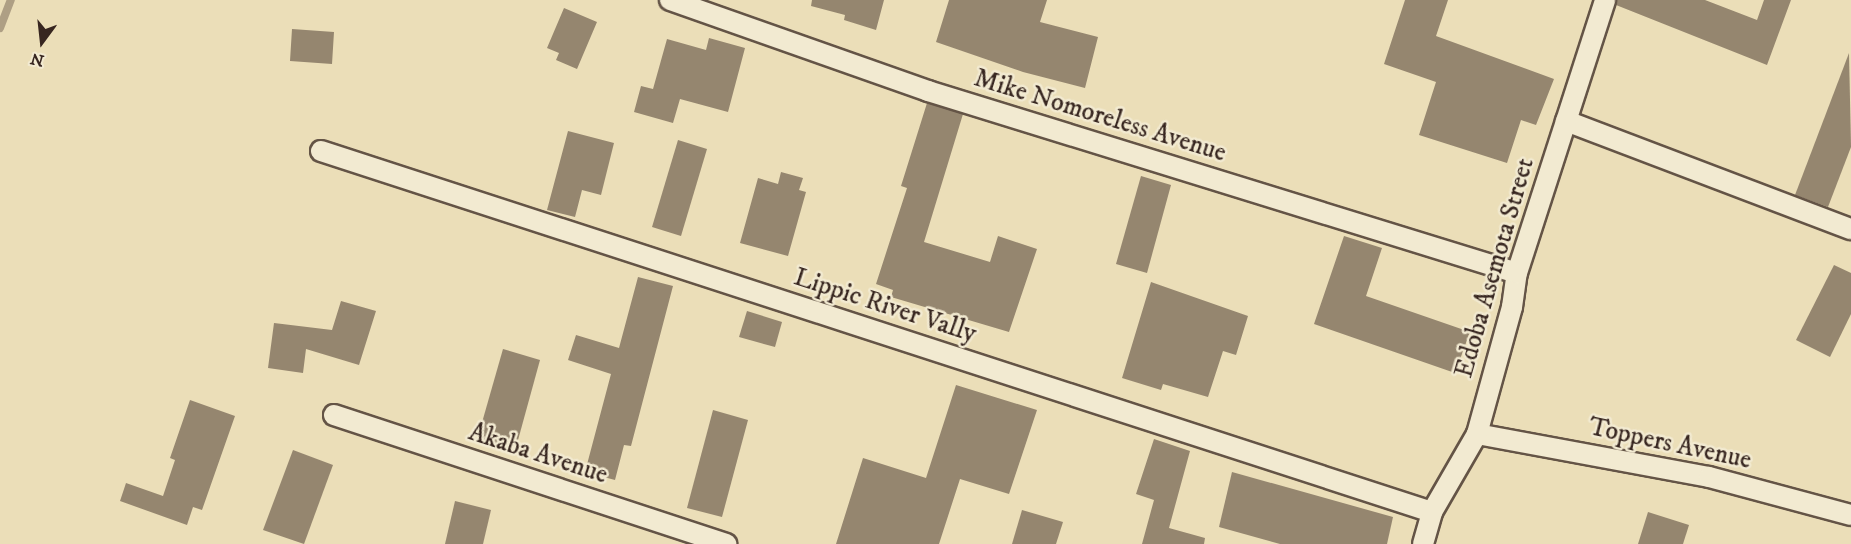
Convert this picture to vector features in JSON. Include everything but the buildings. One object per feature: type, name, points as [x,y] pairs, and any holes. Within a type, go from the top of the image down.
[{"type":"street","name":"Mike Nomoreless Avenue","points":[[670,0],[928,92],[1517,273]]},
{"type":"street","name":"Edoba Asemota Street","points":[[1423,544],[1432,512],[1477,434],[1512,307],[1517,273],[1605,0]]},
{"type":"street","points":[[1566,121],[1851,229]]},
{"type":"street","name":"Lippic River Vally","points":[[321,151],[1432,512]]},
{"type":"street","name":"Akaba Avenue","points":[[334,415],[726,544]]},
{"type":"street","name":"Toppers Avenue","points":[[1477,434],[1709,477],[1851,515]]},
{"type":"waterway","points":[[0,28],[11,0]]}]
